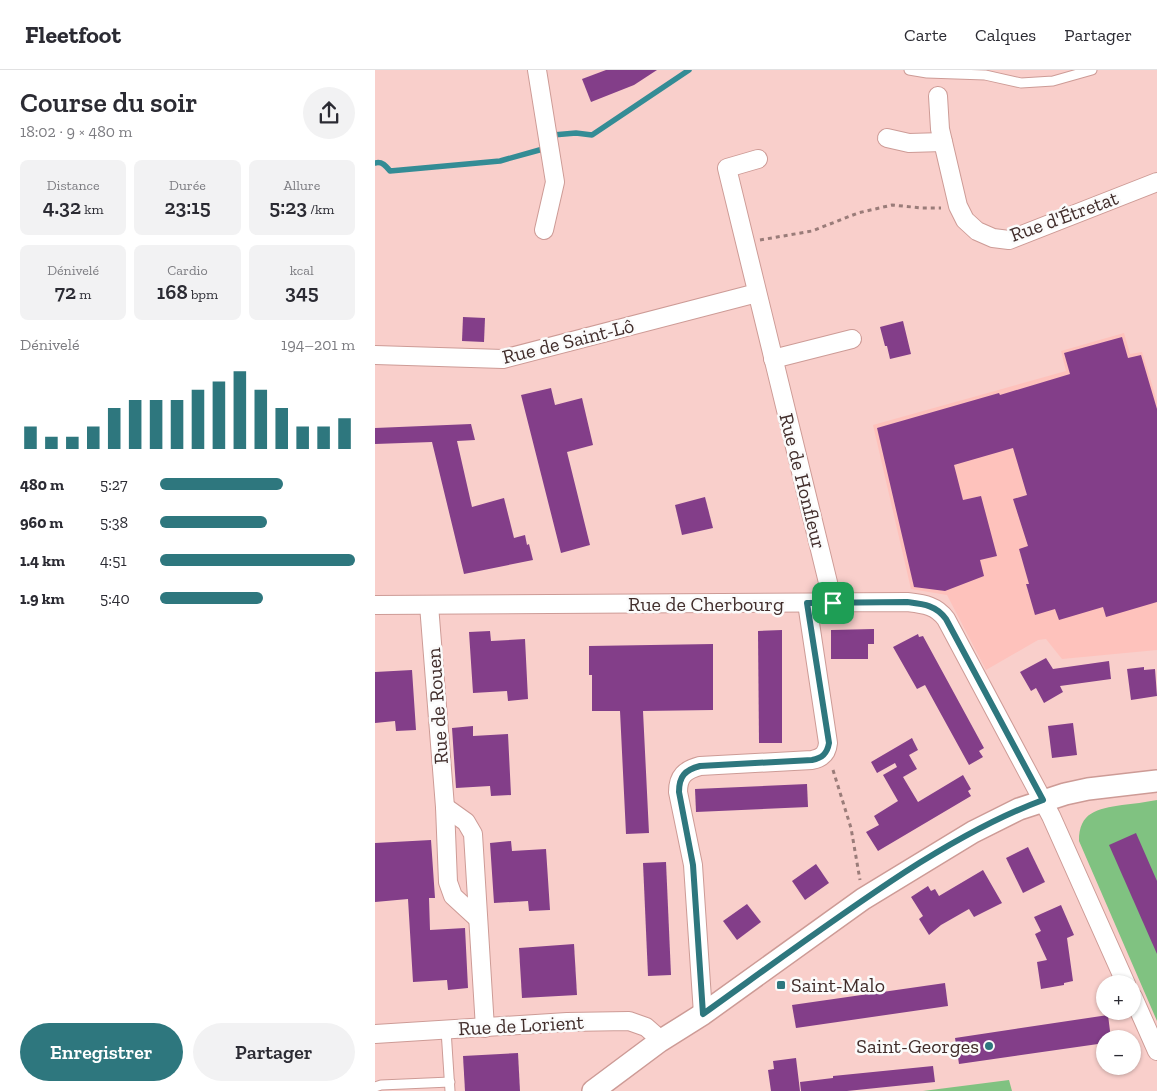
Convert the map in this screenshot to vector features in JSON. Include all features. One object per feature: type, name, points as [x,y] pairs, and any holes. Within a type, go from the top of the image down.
[{"type":"street","points":[[537,70],[555,182],[544,230]]},
{"type":"street","points":[[938,96],[940,129],[958,206],[965,220]]},
{"type":"street","points":[[887,138],[909,143],[943,142]]},
{"type":"street","name":"Rue de Honfleur","points":[[758,159],[727,168],[833,603]]},
{"type":"street","name":"Rue d'Étretat","points":[[965,220],[977,231],[993,238],[1009,240],[1157,182]]},
{"type":"street","name":"Rue de Saint-Lô","points":[[375,355],[503,359],[757,292]]},
{"type":"street","points":[[773,359],[852,339]]},
{"type":"street","points":[[703,1014],[693,865],[679,792],[679,781],[685,772],[700,766],[812,760],[819,758],[827,750],[829,743],[807,603]]},
{"type":"street","name":"Rue de Cherbourg","points":[[375,605],[919,603],[928,605],[941,612],[1043,800],[1122,975]]},
{"type":"street","name":"Rue de Rouen","points":[[429,605],[450,890],[461,905],[478,919]]},
{"type":"street","points":[[593,1091],[660,1041],[703,1014],[863,899],[973,832],[1019,809],[1043,800],[1088,789],[1157,781]]},
{"type":"street","points":[[445,808],[466,822],[473,834],[485,1028]]},
{"type":"street","points":[[1141,1015],[1157,1051]]},
{"type":"street","name":"Rue de Lorient","points":[[375,1034],[567,1022],[629,1021],[646,1027],[660,1041]]},
{"type":"lane","points":[[909,70],[927,73],[985,75],[1021,83],[1053,80],[1092,70]]},
{"type":"lane","points":[[375,1087],[381,1085],[450,1087],[446,1030]]},
{"type":"path","points":[[745,242],[813,231],[858,213],[892,206],[947,209],[965,220]]},
{"type":"path","points":[[827,750],[851,828],[863,899]]},
{"type":"shaded area","points":[[1124,333],[1130,354],[1142,352],[1157,401],[1157,650],[1062,659],[1046,639],[1038,640],[986,670],[947,595],[911,589],[873,425],[1066,371],[1061,351]]},
{"type":"green space","points":[[1157,800],[1157,1021],[1141,984],[1141,975],[1137,975],[1079,841],[1082,824],[1086,818],[1097,811]]},
{"type":"green space","points":[[1009,1080],[1012,1091],[923,1091]]},
{"type":"building","points":[[606,70],[657,70],[634,85],[591,102],[582,79]]},
{"type":"building","points":[[463,317],[485,318],[484,342],[462,341]]},
{"type":"building","points":[[903,321],[911,354],[890,359],[880,327]]},
{"type":"building","points":[[1122,337],[1128,358],[1141,355],[1157,409],[1157,602],[1106,617],[1103,607],[1059,620],[1055,609],[1035,615],[1019,549],[1028,546],[1013,499],[1027,495],[1013,448],[954,465],[963,500],[981,496],[997,556],[980,560],[984,576],[945,591],[914,587],[877,428],[1070,374],[1064,353]]},
{"type":"building","points":[[551,388],[555,405],[582,398],[593,445],[567,452],[590,545],[561,553],[521,395]]},
{"type":"building","points":[[471,424],[475,440],[457,441],[472,507],[504,498],[514,538],[525,535],[533,560],[464,574],[432,442],[375,444],[375,428]]},
{"type":"building","points":[[705,497],[713,528],[682,535],[675,505]]},
{"type":"building","points":[[874,629],[874,644],[868,644],[868,659],[831,659],[831,630]]},
{"type":"building","points":[[782,630],[782,743],[759,743],[758,631]]},
{"type":"building","points":[[490,631],[491,641],[525,639],[528,699],[508,701],[507,691],[473,693],[469,632]]},
{"type":"building","points":[[918,634],[919,637],[923,636],[984,748],[979,751],[983,757],[969,765],[925,685],[917,689],[893,647]]},
{"type":"building","points":[[713,644],[713,710],[643,711],[649,833],[626,834],[620,711],[592,711],[592,675],[589,675],[589,646]]},
{"type":"building","points":[[1046,658],[1053,669],[1109,661],[1111,679],[1060,686],[1063,692],[1044,703],[1036,688],[1031,691],[1020,672]]},
{"type":"building","points":[[1144,667],[1144,670],[1155,669],[1157,696],[1131,700],[1127,669]]},
{"type":"building","points":[[412,670],[416,730],[396,731],[395,721],[375,723],[375,672]]},
{"type":"building","points":[[1073,723],[1077,755],[1052,758],[1048,726]]},
{"type":"building","points":[[473,726],[473,736],[508,734],[511,795],[491,796],[490,786],[456,788],[452,728]]},
{"type":"building","points":[[912,738],[918,750],[909,755],[917,769],[903,777],[918,802],[963,775],[971,789],[968,791],[971,796],[878,851],[866,832],[879,825],[874,816],[898,801],[883,775],[897,767],[895,763],[877,773],[871,762]]},
{"type":"building","points":[[807,784],[808,807],[696,812],[695,789]]},
{"type":"building","points":[[1136,833],[1157,881],[1157,954],[1109,845]]},
{"type":"building","points":[[431,840],[435,898],[429,898],[430,930],[465,928],[468,988],[448,990],[447,980],[413,982],[408,899],[375,902],[375,843]]},
{"type":"building","points":[[511,841],[512,851],[546,849],[550,910],[529,911],[528,901],[494,903],[490,843]]},
{"type":"building","points":[[1028,847],[1045,882],[1023,893],[1006,858]]},
{"type":"building","points":[[666,862],[671,975],[648,976],[643,863]]},
{"type":"building","points":[[816,864],[829,883],[805,900],[792,881]]},
{"type":"building","points":[[983,870],[1002,903],[974,917],[969,909],[941,925],[929,935],[919,919],[923,916],[911,897],[928,886],[931,891],[935,889],[939,896]]},
{"type":"building","points":[[747,904],[761,922],[737,940],[723,921]]},
{"type":"building","points":[[1061,905],[1074,935],[1067,938],[1073,981],[1064,983],[1064,985],[1041,989],[1037,962],[1047,960],[1035,934],[1041,931],[1034,917]]},
{"type":"building","points":[[574,944],[577,995],[522,998],[519,948]]},
{"type":"building","points":[[945,983],[948,1006],[796,1028],[792,1005]]},
{"type":"building","points":[[1096,1017],[1096,1020],[1109,1020],[1110,1030],[1096,1030],[1096,1044],[959,1064],[955,1038]]},
{"type":"building","points":[[518,1053],[520,1091],[465,1091],[463,1056]]},
{"type":"building","points":[[796,1058],[800,1091],[771,1091],[768,1070],[774,1069],[773,1061]]},
{"type":"building","points":[[933,1066],[935,1082],[847,1091],[801,1091],[800,1082],[833,1078],[833,1076]]},
{"type":"waterway","points":[[550,138],[553,135],[576,133],[592,135],[689,70]]},
{"type":"waterway","points":[[375,163],[382,163],[390,171],[500,161],[543,149],[545,146]]},
{"type":"place","name":"Saint-Malo","points":[[781,985]]},
{"type":"place","name":"Saint-Georges","points":[[989,1046]]},
{"type":"route","points":[[807,603],[833,603],[919,603],[928,605],[941,612],[1043,800],[1019,809],[973,832],[915,866],[863,899],[703,1014],[693,865],[679,792],[679,781],[685,772],[700,766],[812,760],[824,755],[829,743],[807,603]]}]
